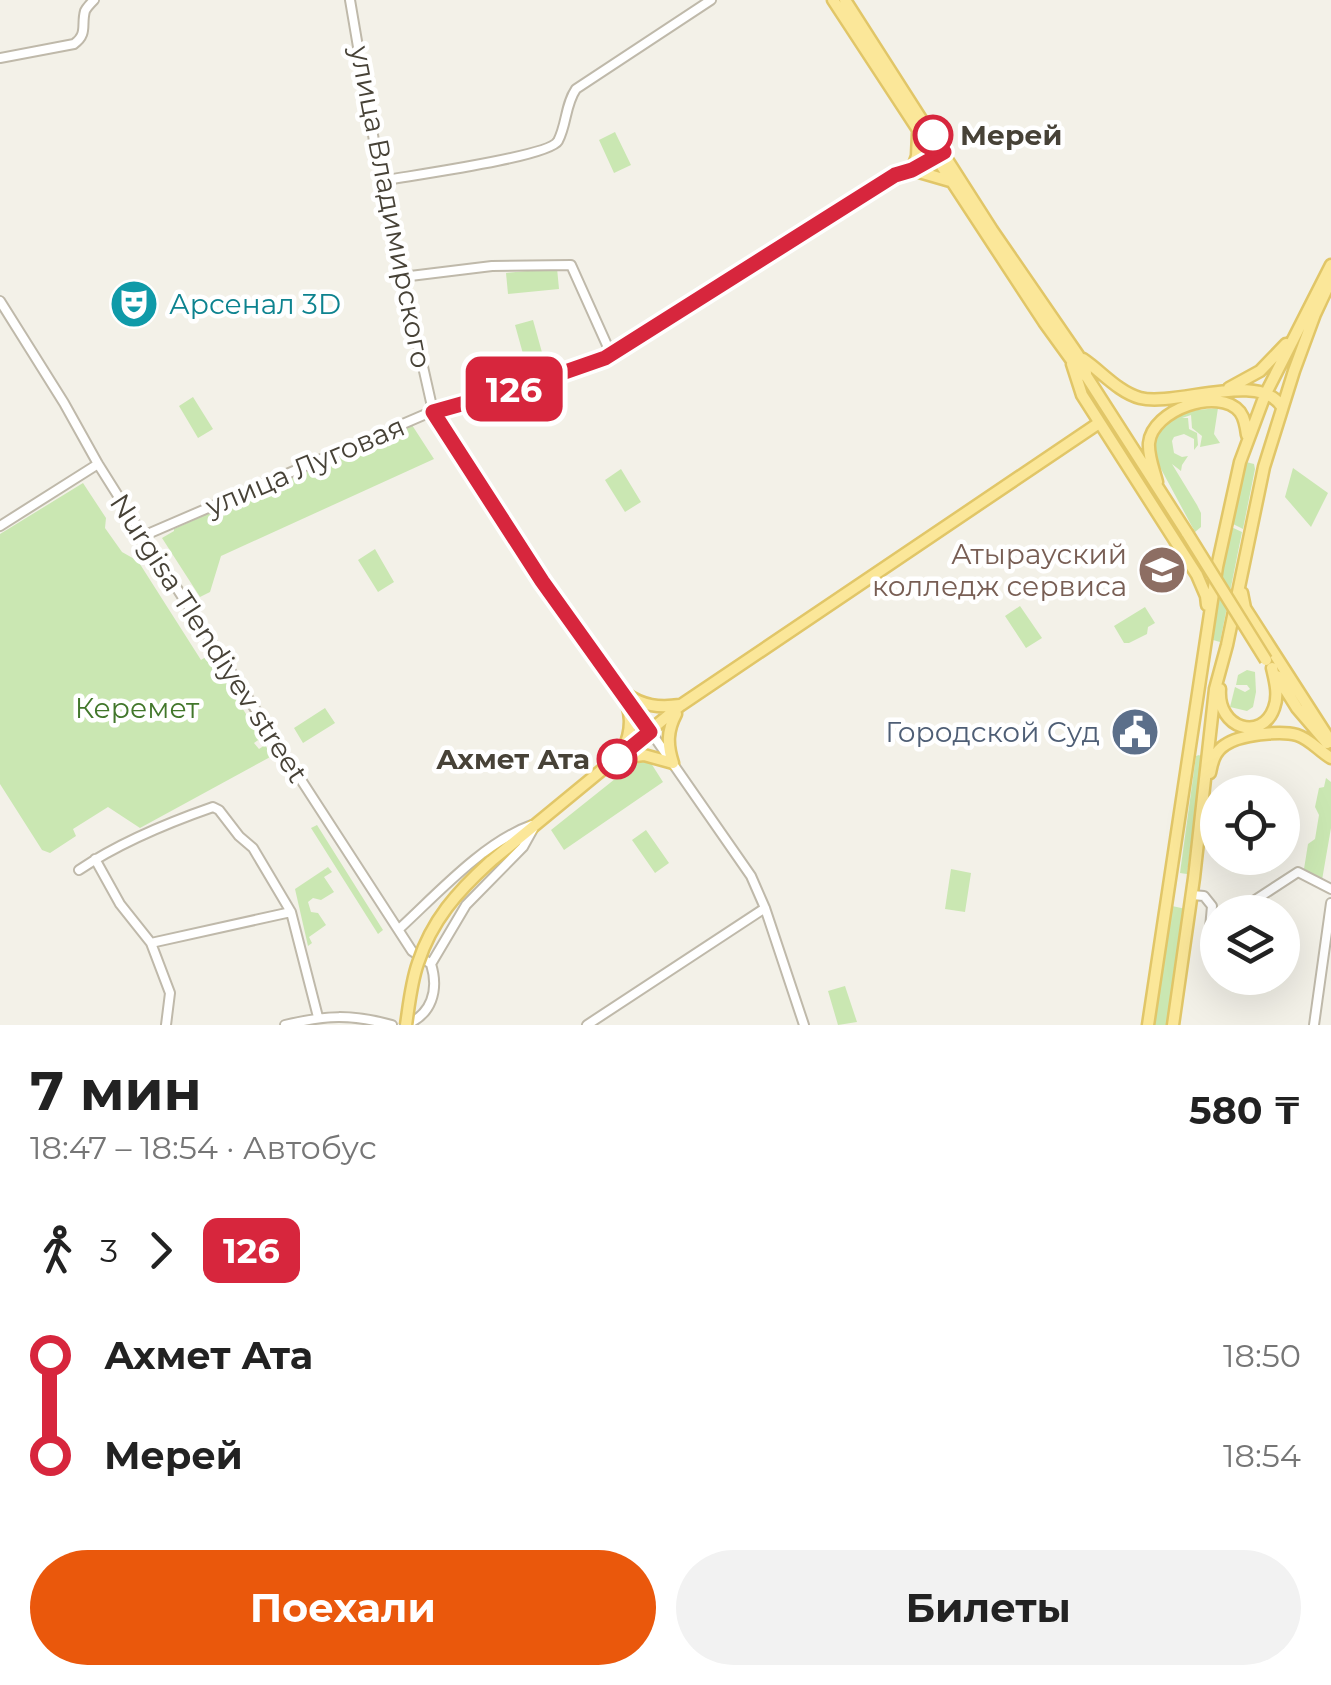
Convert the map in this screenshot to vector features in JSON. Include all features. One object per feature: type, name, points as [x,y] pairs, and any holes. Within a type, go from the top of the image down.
[{"type":"main road","points":[[833,0],[918,132],[940,155],[951,182],[975,210]]},
{"type":"main road","points":[[846,0],[975,210],[1039,308],[1084,366],[1087,377],[1297,708],[1331,744]]},
{"type":"main road","points":[[918,132],[912,170],[951,182]]},
{"type":"main road","points":[[1148,1025],[1208,621],[1240,462],[1266,395],[1331,265]]},
{"type":"main road","points":[[1205,775],[1211,706],[1264,467],[1315,314],[1331,280]]},
{"type":"main road","points":[[1074,357],[1136,397],[1162,400],[1240,384],[1260,371],[1297,332]]},
{"type":"main road","points":[[1074,357],[1082,395],[1197,575],[1206,596],[1208,621]]},
{"type":"main road","points":[[1220,391],[1266,395],[1282,407]]},
{"type":"main road","points":[[1160,493],[1149,440],[1154,426],[1169,413],[1212,401],[1228,404],[1243,417],[1246,444]]},
{"type":"main road","points":[[404,1025],[417,965],[434,927],[457,892],[490,862],[682,705],[1099,423]]},
{"type":"main road","points":[[1240,462],[1252,457],[1264,467]]},
{"type":"main road","points":[[1241,579],[1245,608],[1331,744]]},
{"type":"main road","points":[[1227,645],[1220,700],[1222,710],[1236,724],[1252,727],[1270,716],[1277,697],[1269,664]]},
{"type":"main road","points":[[621,690],[648,706],[682,705]]},
{"type":"main road","points":[[617,759],[630,727],[630,714],[621,690]]},
{"type":"main road","points":[[672,763],[668,734],[682,705]]},
{"type":"main road","points":[[1209,775],[1214,756],[1228,742],[1248,737],[1286,733],[1306,739],[1331,758]]},
{"type":"main road","points":[[1189,755],[1194,751],[1206,757]]},
{"type":"main road","points":[[617,759],[644,755],[672,763]]},
{"type":"main road","points":[[1173,1025],[1200,830]]},
{"type":"main road","points":[[1171,874],[1173,883],[1181,889],[1190,886],[1194,878]]},
{"type":"street","points":[[0,58],[81,40],[85,10],[94,0]]},
{"type":"street","name":"улица Владимирского","points":[[350,0],[381,180],[433,412],[542,581],[750,876],[804,1025]]},
{"type":"street","points":[[381,180],[524,156],[552,147],[558,142],[569,98],[576,88],[711,0]]},
{"type":"street","name":"улица Луговая","points":[[143,536],[433,412],[592,364],[895,175],[940,155]]},
{"type":"street","points":[[402,277],[492,266],[571,264],[611,354]]},
{"type":"street","name":"Nurgisa Tlendiyev street","points":[[0,300],[143,536],[412,951],[432,964]]},
{"type":"street","points":[[0,320],[9,314]]},
{"type":"street","points":[[0,526],[98,464]]},
{"type":"street","points":[[79,870],[185,817],[213,808],[219,810],[253,848],[291,912],[318,1017]]},
{"type":"street","points":[[399,929],[482,854],[512,832],[536,824]]},
{"type":"street","points":[[404,1025],[431,1006],[436,979],[432,964],[466,905],[522,847],[536,824]]},
{"type":"street","points":[[95,859],[120,904],[151,943],[170,993],[166,1025]]},
{"type":"street","points":[[1263,895],[1298,872],[1331,888]]},
{"type":"street","points":[[1192,895],[1200,896]]},
{"type":"street","points":[[1314,1025],[1331,903]]},
{"type":"street","points":[[588,1025],[764,908]]},
{"type":"street","points":[[151,943],[291,912]]},
{"type":"street","points":[[285,1025],[318,1017],[361,1017],[392,1025]]},
{"type":"green space","points":[[615,132],[631,165],[614,173],[599,140]]},
{"type":"green space","points":[[557,268],[559,289],[508,294],[506,273]]},
{"type":"green space","points":[[533,320],[543,356],[525,361],[515,325]]},
{"type":"green space","points":[[193,397],[213,429],[198,438],[179,406]]},
{"type":"green space","points":[[1218,408],[1214,434],[1220,443],[1200,447],[1202,436],[1192,428],[1191,415],[1182,418],[1188,418],[1189,429],[1197,433],[1198,445],[1194,450],[1194,439],[1184,434],[1172,441],[1174,453],[1188,456],[1181,471],[1172,464],[1201,513],[1201,527],[1195,532],[1154,456],[1153,438],[1156,429],[1177,412]]},
{"type":"green space","points":[[412,425],[434,459],[221,556],[210,592],[200,597],[162,538],[233,500]]},
{"type":"green space","points":[[1254,464],[1255,469],[1243,529],[1229,522],[1242,465]]},
{"type":"green space","points":[[1293,468],[1328,493],[1311,527],[1285,497]]},
{"type":"green space","points":[[621,469],[641,502],[625,512],[605,480]]},
{"type":"green space","name":"Керемет","points":[[83,483],[106,518],[105,528],[122,552],[138,561],[201,660],[209,655],[261,738],[254,743],[259,749],[265,745],[272,756],[140,828],[108,807],[73,829],[76,836],[50,853],[42,850],[0,784],[0,534]]},
{"type":"green space","points":[[1229,526],[1242,532],[1220,642],[1213,640]]},
{"type":"green space","points":[[375,549],[394,582],[378,592],[358,560]]},
{"type":"green space","points":[[1020,606],[1042,638],[1026,648],[1005,616]]},
{"type":"green space","points":[[1145,607],[1155,623],[1148,627],[1147,634],[1124,643],[1114,626]]},
{"type":"green space","points":[[1247,670],[1255,672],[1256,692],[1253,707],[1247,711],[1230,707],[1235,687],[1245,692],[1250,689],[1247,685],[1236,685],[1238,675]]},
{"type":"green space","points":[[325,708],[335,723],[303,743],[294,728]]},
{"type":"green space","points":[[1199,755],[1202,757],[1187,874],[1180,873]]},
{"type":"green space","points":[[649,760],[663,782],[564,850],[551,830],[635,763]]},
{"type":"green space","points":[[1326,778],[1331,782],[1331,828],[1322,880],[1304,869],[1308,844],[1315,839],[1319,788],[1324,787]]},
{"type":"green space","points":[[317,825],[383,930],[378,934],[311,828]]},
{"type":"green space","points":[[646,830],[669,863],[655,873],[632,840]]},
{"type":"green space","points":[[328,867],[332,872],[324,877],[334,892],[308,902],[311,912],[318,913],[326,925],[309,937],[312,943],[308,946],[295,889]]},
{"type":"green space","points":[[951,869],[971,873],[965,912],[945,909]]},
{"type":"green space","points":[[1172,906],[1186,909],[1168,1025],[1154,1025]]},
{"type":"green space","points":[[845,986],[857,1022],[838,1025],[828,991]]},
{"type":"bus line","name":"126","points":[[617,759],[650,732],[542,581],[433,412],[605,358],[895,175],[944,152],[933,135]]},
{"type":"place","name":"Мерей","points":[[933,135]]},
{"type":"place","name":"Арсенал 3D","points":[[134,304]]},
{"type":"place","name":"Атырауский колледж сервиса","points":[[1162,570]]},
{"type":"place","name":"Городской Суд","points":[[1135,732]]},
{"type":"place","name":"Ахмет Ата","points":[[617,759]]}]
